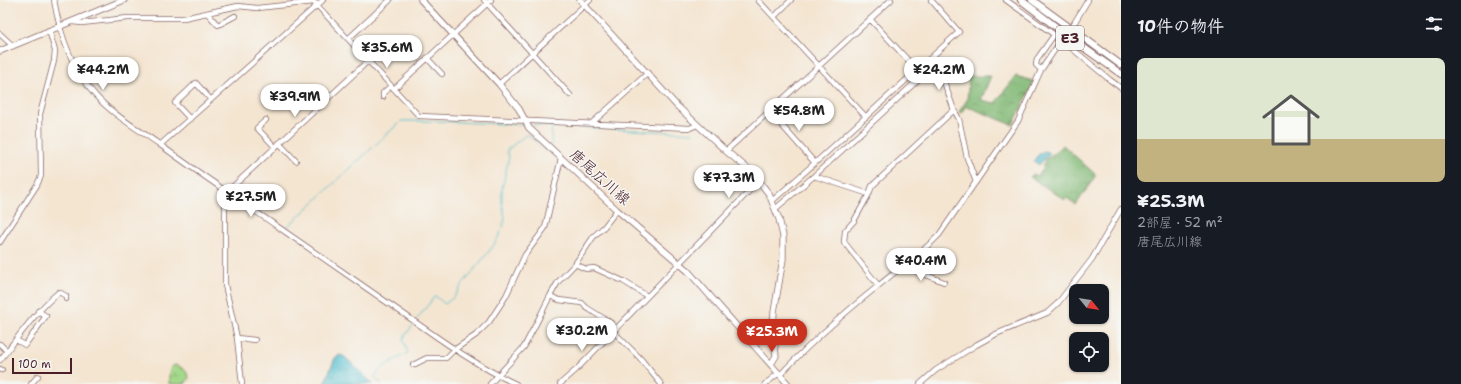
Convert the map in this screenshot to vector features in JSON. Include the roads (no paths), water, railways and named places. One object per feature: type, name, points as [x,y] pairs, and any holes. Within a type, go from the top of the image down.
[{"type":"highway","name":"E3","points":[[1021,0],[1072,40],[1121,74]]},
{"type":"highway","name":"E3","points":[[1032,0],[1121,65]]},
{"type":"main road","points":[[0,51],[124,0]]},
{"type":"main road","name":"唐尾広川線","points":[[421,0],[499,84],[519,109],[528,127],[617,210],[698,282],[788,384]]},
{"type":"main road","points":[[580,0],[677,106],[759,181],[772,201],[783,236],[783,259],[774,312],[774,339],[776,356],[771,364]]},
{"type":"street","points":[[54,0],[58,26],[67,50],[79,73],[95,95],[123,119],[454,350],[498,376],[516,384]]},
{"type":"street","points":[[236,0],[238,6]]},
{"type":"street","points":[[160,145],[323,0]]},
{"type":"street","points":[[348,38],[390,0]]},
{"type":"street","points":[[499,84],[590,0]]},
{"type":"street","points":[[758,0],[866,117]]},
{"type":"street","points":[[774,16],[792,0]]},
{"type":"street","points":[[726,151],[891,0]]},
{"type":"street","points":[[772,201],[959,32],[931,0]]},
{"type":"street","points":[[1006,0],[1054,35],[1121,88]]},
{"type":"street","points":[[765,384],[779,374],[809,344],[878,285],[930,245],[939,235],[1018,121],[1041,70],[1088,0]]},
{"type":"street","points":[[383,97],[383,93],[393,87],[428,58],[487,1],[570,95]]},
{"type":"street","points":[[69,22],[82,23],[128,18],[184,18],[238,6],[257,8],[314,2],[419,116],[690,128],[697,125]]},
{"type":"street","points":[[207,13],[218,25],[235,16]]},
{"type":"street","points":[[870,19],[917,70]]},
{"type":"street","points":[[0,242],[37,185],[41,176],[40,114],[54,61],[55,51],[49,30]]},
{"type":"street","points":[[0,34],[13,46]]},
{"type":"street","points":[[1041,70],[1036,65],[1037,59],[1054,35]]},
{"type":"street","points":[[428,58],[442,74]]},
{"type":"street","points":[[242,384],[237,338],[225,285],[226,191],[368,61]]},
{"type":"street","points":[[775,209],[814,176],[932,66],[942,76],[961,125],[967,158],[976,182]]},
{"type":"street","points":[[592,123],[648,73]]},
{"type":"street","points":[[190,119],[175,103],[196,83],[211,100]]},
{"type":"street","points":[[878,285],[844,242],[845,231],[854,221],[872,186],[954,110]]},
{"type":"street","points":[[770,112],[815,163]]},
{"type":"street","points":[[266,120],[257,128],[275,147]]},
{"type":"street","points":[[279,143],[296,161]]},
{"type":"street","points":[[413,365],[427,358],[446,358],[454,350],[476,335],[489,322],[506,296],[524,256],[545,228],[561,158]]},
{"type":"street","points":[[814,176],[834,184],[869,194]]},
{"type":"street","points":[[560,384],[576,370],[759,181]]},
{"type":"street","points":[[920,384],[936,370],[976,345],[996,334],[1047,313],[1058,303],[1092,259],[1121,209]]},
{"type":"street","points":[[490,384],[524,347],[558,282],[575,264],[594,236],[604,227],[617,210]]},
{"type":"street","points":[[575,264],[586,268],[594,268],[623,281],[647,296]]},
{"type":"street","points":[[903,266],[944,282]]},
{"type":"street","points":[[0,360],[38,311],[59,292],[66,296],[66,299]]},
{"type":"street","points":[[550,296],[559,300],[582,303],[587,308],[611,323],[661,384]]},
{"type":"street","points":[[16,340],[25,345],[46,316],[38,311]]},
{"type":"street","points":[[237,338],[255,340]]},
{"type":"street","points":[[756,340],[774,339]]},
{"type":"street","points":[[0,344],[7,351]]},
{"type":"street","points":[[31,384],[38,376]]},
{"type":"water","points":[[1044,151],[1049,152],[1049,154],[1039,165],[1034,161],[1037,156]]},
{"type":"water","points":[[340,355],[345,357],[373,384],[324,384],[335,358]]},
{"type":"waterway","points":[[286,228],[401,121],[521,125]]},
{"type":"waterway","points":[[533,125],[693,133]]},
{"type":"waterway","points":[[551,145],[552,127]]},
{"type":"waterway","points":[[503,227],[505,218],[502,203],[502,189],[509,157],[507,150],[527,134],[546,151],[547,150]]},
{"type":"waterway","points":[[417,319],[435,296],[445,304],[454,297],[494,245],[501,232]]},
{"type":"waterway","points":[[381,384],[375,377],[381,369],[408,353],[403,339],[413,325]]}]
